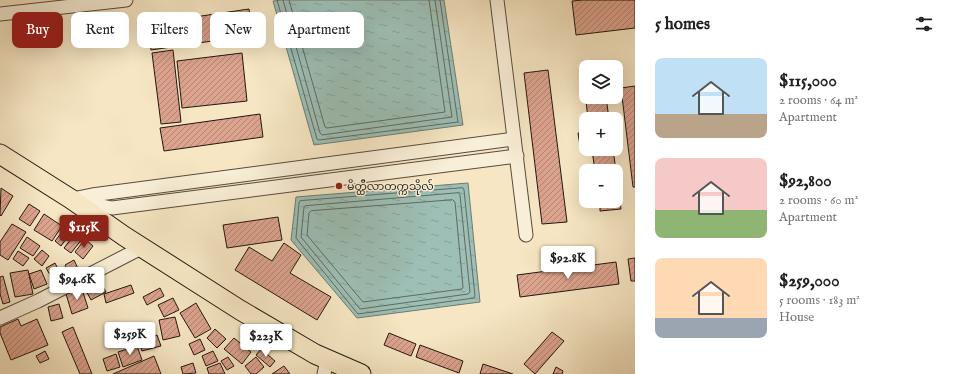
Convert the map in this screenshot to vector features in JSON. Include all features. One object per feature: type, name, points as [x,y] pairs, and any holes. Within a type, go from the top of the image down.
[{"type":"highway","points":[[0,154],[326,367],[361,374]]},
{"type":"street","points":[[0,14],[126,0]]},
{"type":"street","points":[[497,0],[526,235]]},
{"type":"street","points":[[71,199],[514,139]]},
{"type":"street","points":[[71,199],[112,208],[516,156]]},
{"type":"street","points":[[0,318],[38,301],[142,248]]},
{"type":"water","points":[[444,0],[463,125],[314,145],[286,48],[364,48],[364,12],[276,12],[273,1]]},
{"type":"water","points":[[468,183],[480,302],[357,318],[291,240],[296,197]]},
{"type":"building","points":[[635,0],[635,28],[576,35],[572,1]]},
{"type":"building","points":[[249,9],[249,12],[229,12]]},
{"type":"building","points":[[210,15],[210,41],[202,42],[202,16]]},
{"type":"building","points":[[151,48],[165,48],[151,50]]},
{"type":"building","points":[[173,50],[181,122],[161,124],[152,53]]},
{"type":"building","points":[[242,53],[247,101],[182,108],[177,61]]},
{"type":"building","points":[[548,70],[567,222],[542,224],[524,73]]},
{"type":"building","points":[[635,86],[635,187],[633,187],[623,104],[623,88]]},
{"type":"building","points":[[586,104],[607,104],[608,112],[587,112]]},
{"type":"building","points":[[260,114],[263,137],[164,151],[160,128]]},
{"type":"building","points":[[593,156],[614,156],[615,164],[594,164]]},
{"type":"building","points":[[1,188],[13,196],[1,216],[0,215]]},
{"type":"building","points":[[29,204],[40,211],[30,226],[19,219]]},
{"type":"building","points":[[600,208],[621,209],[600,211]]},
{"type":"building","points":[[44,214],[62,226],[52,241],[34,230]]},
{"type":"building","points":[[278,217],[282,240],[227,248],[223,225]]},
{"type":"building","points":[[12,224],[26,232],[8,260],[0,255],[0,242]]},
{"type":"building","points":[[66,227],[72,231],[61,246],[55,241]]},
{"type":"building","points":[[75,234],[82,239],[71,253],[64,248]]},
{"type":"building","points":[[27,237],[40,246],[33,256],[20,248]]},
{"type":"building","points":[[85,239],[93,246],[83,259],[75,252]]},
{"type":"building","points":[[284,243],[301,255],[290,273],[331,297],[317,320],[235,270],[249,247],[272,261]]},
{"type":"building","points":[[42,250],[49,256],[42,266],[34,259]]},
{"type":"building","points":[[18,251],[29,258],[23,266],[13,259]]},
{"type":"building","points":[[635,258],[635,281],[631,281],[628,259]]},
{"type":"building","points":[[74,260],[80,273],[71,277],[65,265]]},
{"type":"building","points":[[616,262],[619,284],[520,297],[517,275]]},
{"type":"building","points":[[55,263],[64,281],[56,285],[46,268]]},
{"type":"building","points":[[28,270],[33,294],[15,297],[10,273]]},
{"type":"building","points":[[41,270],[47,284],[34,289],[29,274]]},
{"type":"building","points":[[3,276],[10,302],[3,304],[0,294],[0,277]]},
{"type":"building","points":[[99,279],[106,292],[91,300],[84,287]]},
{"type":"building","points":[[131,285],[134,293],[106,303],[104,294]]},
{"type":"building","points":[[160,288],[164,296],[147,305],[143,297]]},
{"type":"building","points":[[82,289],[88,308],[72,314],[66,294]]},
{"type":"building","points":[[173,298],[179,310],[164,317],[158,305]]},
{"type":"building","points":[[196,303],[211,329],[195,338],[180,313]]},
{"type":"building","points":[[59,304],[63,318],[51,321],[48,307]]},
{"type":"building","points":[[175,317],[180,336],[163,340],[159,320]]},
{"type":"building","points":[[18,319],[21,326],[37,319],[48,345],[11,360],[0,333],[0,327]]},
{"type":"building","points":[[73,327],[92,374],[80,374],[62,332]]},
{"type":"building","points":[[215,329],[226,339],[217,348],[207,338]]},
{"type":"building","points":[[552,332],[564,341],[535,374],[524,364]]},
{"type":"building","points":[[389,333],[416,344],[411,356],[384,345]]},
{"type":"building","points":[[157,335],[161,346],[142,351],[139,341]]},
{"type":"building","points":[[134,338],[136,343],[128,347],[126,342]]},
{"type":"building","points":[[234,338],[251,352],[242,364],[224,349]]},
{"type":"building","points":[[200,339],[205,350],[194,355],[189,344]]},
{"type":"building","points":[[420,345],[463,361],[459,373],[416,357]]},
{"type":"building","points":[[137,346],[142,360],[123,367],[118,352]]},
{"type":"building","points":[[261,349],[275,361],[270,367],[256,355]]},
{"type":"building","points":[[45,351],[49,359],[40,363],[36,356]]},
{"type":"building","points":[[213,351],[218,361],[206,366],[202,356]]},
{"type":"building","points":[[116,354],[120,367],[107,371],[103,359]]},
{"type":"building","points":[[154,356],[161,374],[113,374]]},
{"type":"building","points":[[228,357],[234,366],[227,370],[221,361]]},
{"type":"building","points":[[256,357],[264,367],[256,374],[251,374],[245,366]]},
{"type":"building","points":[[193,363],[196,373],[183,374],[181,367]]},
{"type":"building","points":[[220,363],[225,374],[209,374],[207,368]]},
{"type":"building","points":[[483,364],[513,374],[480,374]]},
{"type":"building","points":[[284,366],[290,374],[272,374]]},
{"type":"building","points":[[556,367],[563,371],[562,374],[553,374]]},
{"type":"place","name":"မိတ္ထီလာတက္ကသိုလ်","points":[[339,186]]}]
